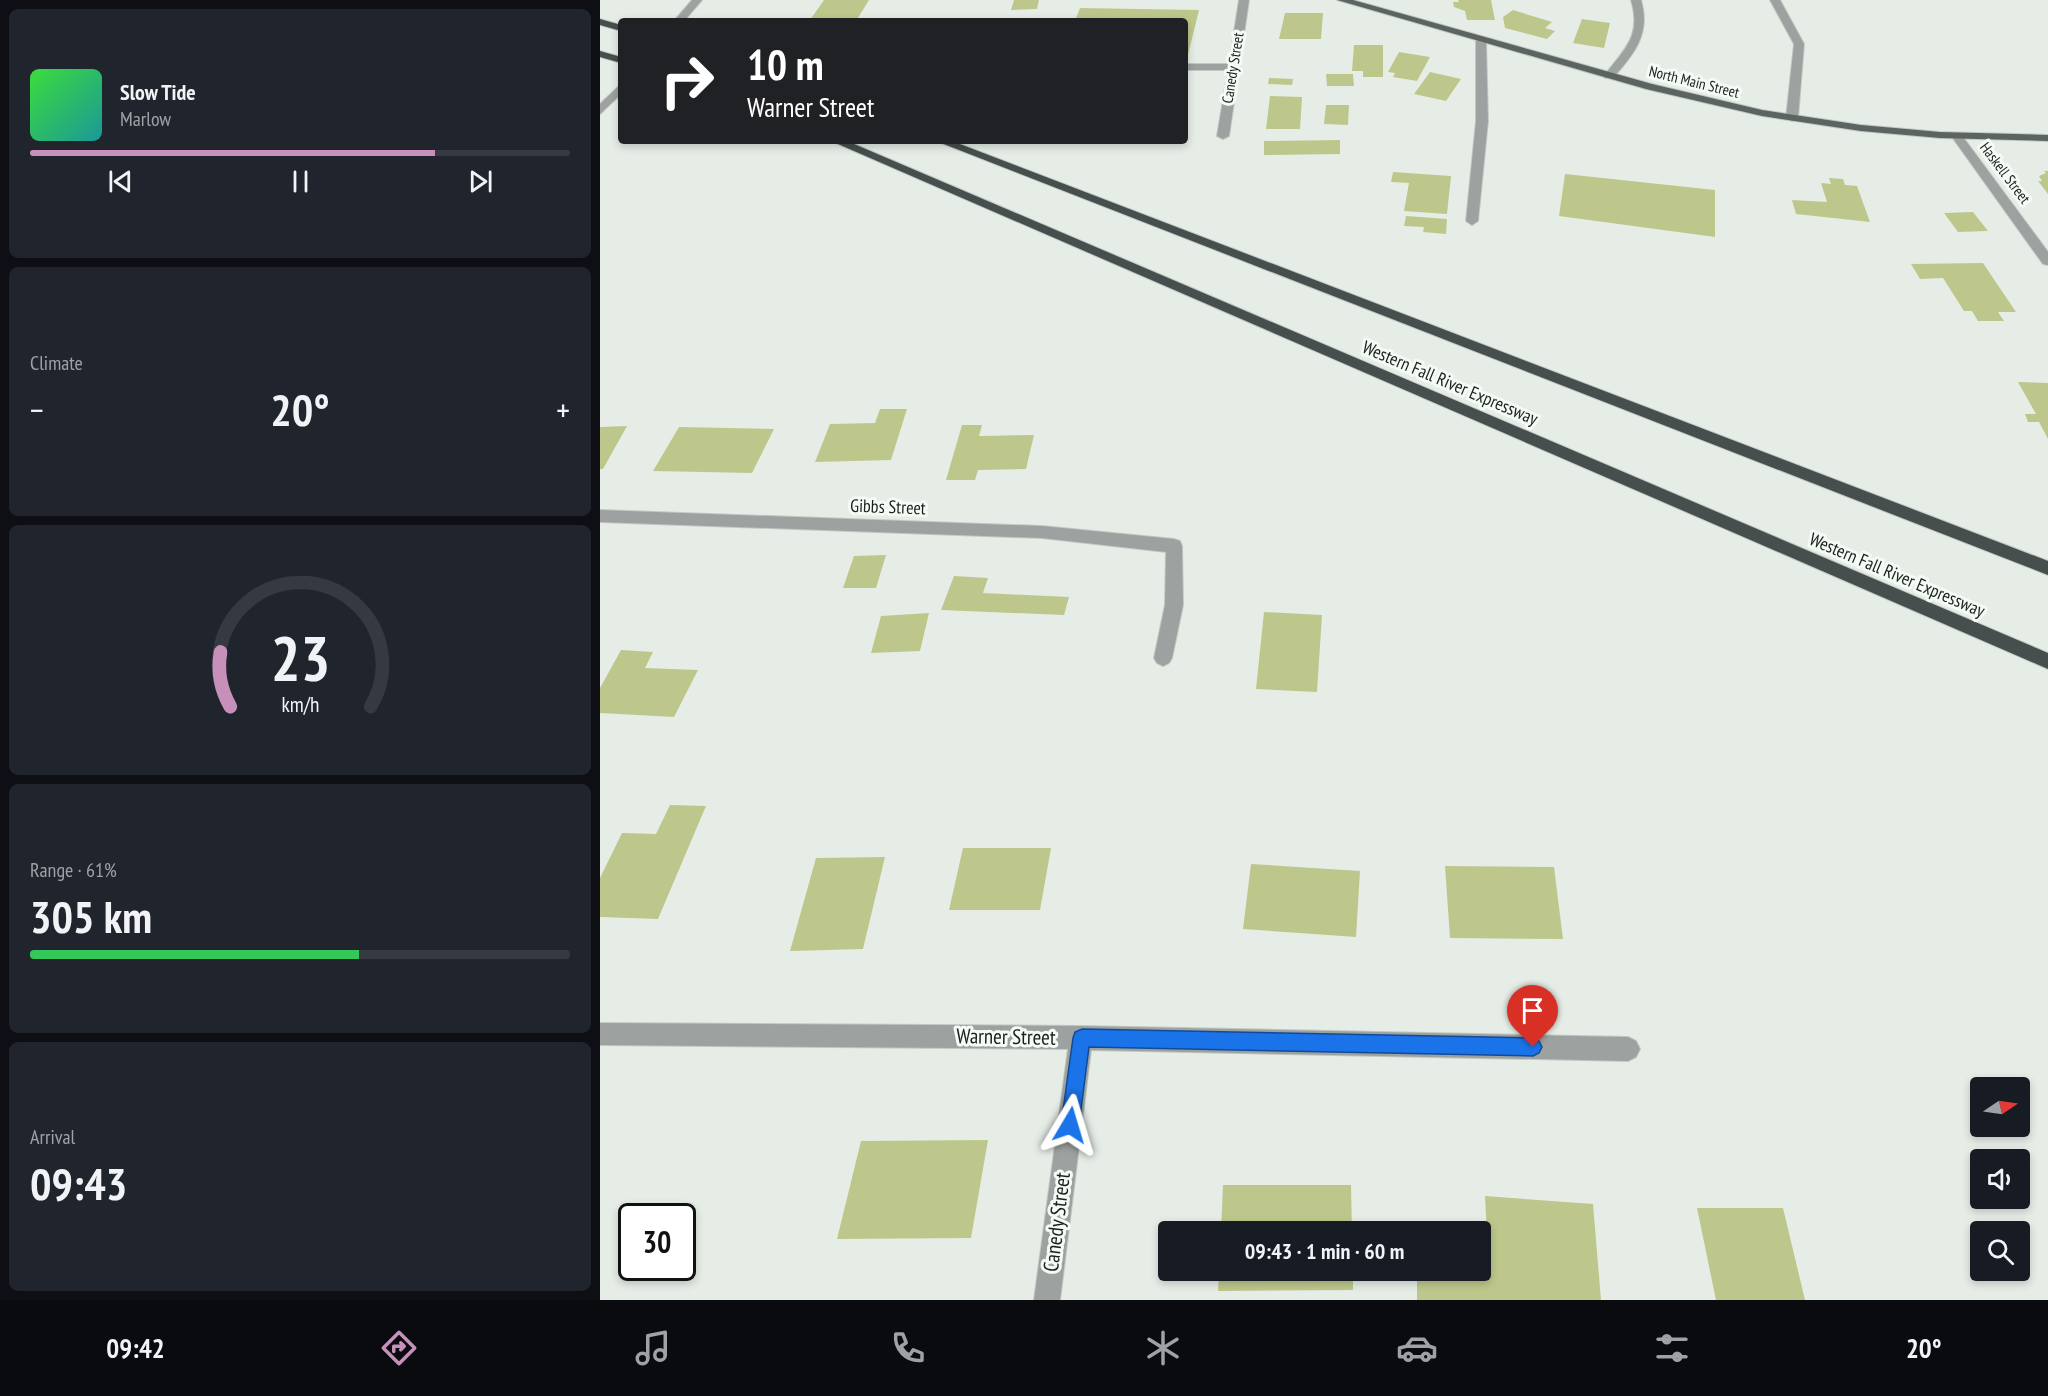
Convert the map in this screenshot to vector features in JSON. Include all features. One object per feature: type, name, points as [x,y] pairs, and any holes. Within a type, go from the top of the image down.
[{"type":"highway","points":[[600,22],[618,27]]},
{"type":"highway","points":[[600,54],[618,59]]},
{"type":"highway","name":"Western Fall River Expressway","points":[[844,144],[2048,661]]},
{"type":"highway","points":[[950,144],[2048,568]]},
{"type":"main road","name":"North Main Street","points":[[1342,0],[1481,41],[1711,103],[1861,128],[1956,135],[2048,138]]},
{"type":"street","points":[[682,18],[697,0]]},
{"type":"street","name":"Canedy Street","points":[[1223,136],[1244,0]]},
{"type":"street","points":[[1609,76],[1631,50],[1641,33],[1640,11],[1636,0]]},
{"type":"street","points":[[1775,0],[1799,44],[1792,118]]},
{"type":"street","points":[[1472,221],[1482,121],[1481,41]]},
{"type":"street","points":[[1188,68],[1233,67]]},
{"type":"street","points":[[600,111],[618,90]]},
{"type":"street","name":"Haskell Street","points":[[1956,135],[2048,261]]},
{"type":"street","name":"Gibbs Street","points":[[600,516],[1042,532],[1174,546],[1174,605],[1163,658]]},
{"type":"street","name":"Warner Street","points":[[600,1034],[1082,1038],[1628,1049]]},
{"type":"street","name":"Canedy Street","points":[[1047,1300],[1082,1038]]},
{"type":"building","points":[[824,0],[869,0],[858,18],[811,18]]},
{"type":"building","points":[[1014,0],[1039,0],[1037,9],[1011,10]]},
{"type":"building","points":[[1458,0],[1491,0],[1495,20],[1467,20],[1465,11],[1454,7],[1453,2],[1459,2]]},
{"type":"building","points":[[1080,8],[1199,10],[1188,55],[1188,18],[1076,18]]},
{"type":"building","points":[[1513,10],[1552,22],[1545,28],[1555,31],[1547,39],[1505,28],[1503,17]]},
{"type":"building","points":[[1285,13],[1323,13],[1321,39],[1279,39]]},
{"type":"building","points":[[1582,19],[1610,23],[1604,48],[1573,43]]},
{"type":"building","points":[[1354,45],[1383,45],[1383,77],[1363,77],[1363,71],[1352,71]]},
{"type":"building","points":[[1399,52],[1430,57],[1417,81],[1393,77],[1395,73],[1388,72]]},
{"type":"building","points":[[1430,72],[1461,79],[1446,101],[1414,94]]},
{"type":"building","points":[[1326,74],[1353,74],[1354,86],[1327,86]]},
{"type":"building","points":[[1269,78],[1293,79],[1292,85],[1268,84]]},
{"type":"building","points":[[1270,96],[1302,97],[1300,129],[1266,129]]},
{"type":"building","points":[[1326,105],[1349,105],[1348,125],[1324,124]]},
{"type":"building","points":[[1340,140],[1340,154],[1264,155],[1264,141]]},
{"type":"building","points":[[2044,171],[2048,171],[2048,194],[2038,181],[2042,181],[2039,176],[2046,173]]},
{"type":"building","points":[[1393,172],[1451,176],[1447,214],[1404,211],[1409,183],[1391,182]]},
{"type":"building","points":[[1565,174],[1715,190],[1715,237],[1559,216]]},
{"type":"building","points":[[1829,178],[1843,179],[1845,185],[1857,186],[1870,222],[1796,214],[1792,200],[1827,202],[1821,183],[1831,184]]},
{"type":"building","points":[[1973,212],[1988,231],[1958,232],[1944,213]]},
{"type":"building","points":[[1406,216],[1447,219],[1446,234],[1423,232],[1424,227],[1404,226]]},
{"type":"building","points":[[1983,263],[2016,312],[1998,312],[2004,321],[1978,321],[1972,311],[1964,311],[1943,278],[1920,279],[1911,264]]},
{"type":"building","points":[[2018,382],[2048,383],[2048,439],[2039,422],[2028,422],[2025,414],[2036,414]]},
{"type":"building","points":[[880,409],[907,409],[891,460],[815,462],[830,424],[875,423]]},
{"type":"building","points":[[962,425],[982,425],[979,436],[1034,435],[1026,469],[978,470],[975,480],[946,480]]},
{"type":"building","points":[[627,426],[603,469],[600,469],[600,427]]},
{"type":"building","points":[[679,427],[774,429],[752,473],[653,471]]},
{"type":"building","points":[[886,555],[876,588],[843,588],[854,556]]},
{"type":"building","points":[[954,576],[988,578],[983,593],[1069,597],[1064,615],[941,610]]},
{"type":"building","points":[[1264,612],[1322,615],[1317,692],[1256,689]]},
{"type":"building","points":[[929,613],[920,651],[871,653],[881,616]]},
{"type":"building","points":[[621,650],[653,652],[645,668],[698,670],[674,717],[600,713],[600,688]]},
{"type":"building","points":[[670,805],[706,806],[658,919],[600,917],[600,878],[622,833],[656,834]]},
{"type":"building","points":[[963,848],[1051,848],[1040,910],[949,910]]},
{"type":"building","points":[[885,857],[863,949],[790,951],[816,858]]},
{"type":"building","points":[[1251,864],[1360,871],[1356,937],[1243,929]]},
{"type":"building","points":[[1445,866],[1554,867],[1563,939],[1450,938]]},
{"type":"building","points":[[988,1140],[971,1238],[837,1239],[861,1141]]},
{"type":"building","points":[[1223,1185],[1351,1185],[1352,1221],[1221,1221]]},
{"type":"building","points":[[1485,1196],[1593,1204],[1601,1300],[1417,1300],[1417,1281],[1491,1281],[1491,1221],[1486,1221]]},
{"type":"building","points":[[1697,1208],[1783,1208],[1805,1300],[1716,1300]]},
{"type":"building","points":[[1218,1281],[1353,1281],[1353,1290],[1218,1291]]},
{"type":"route","points":[[1070,1125],[1082,1038],[1533,1047]]}]
